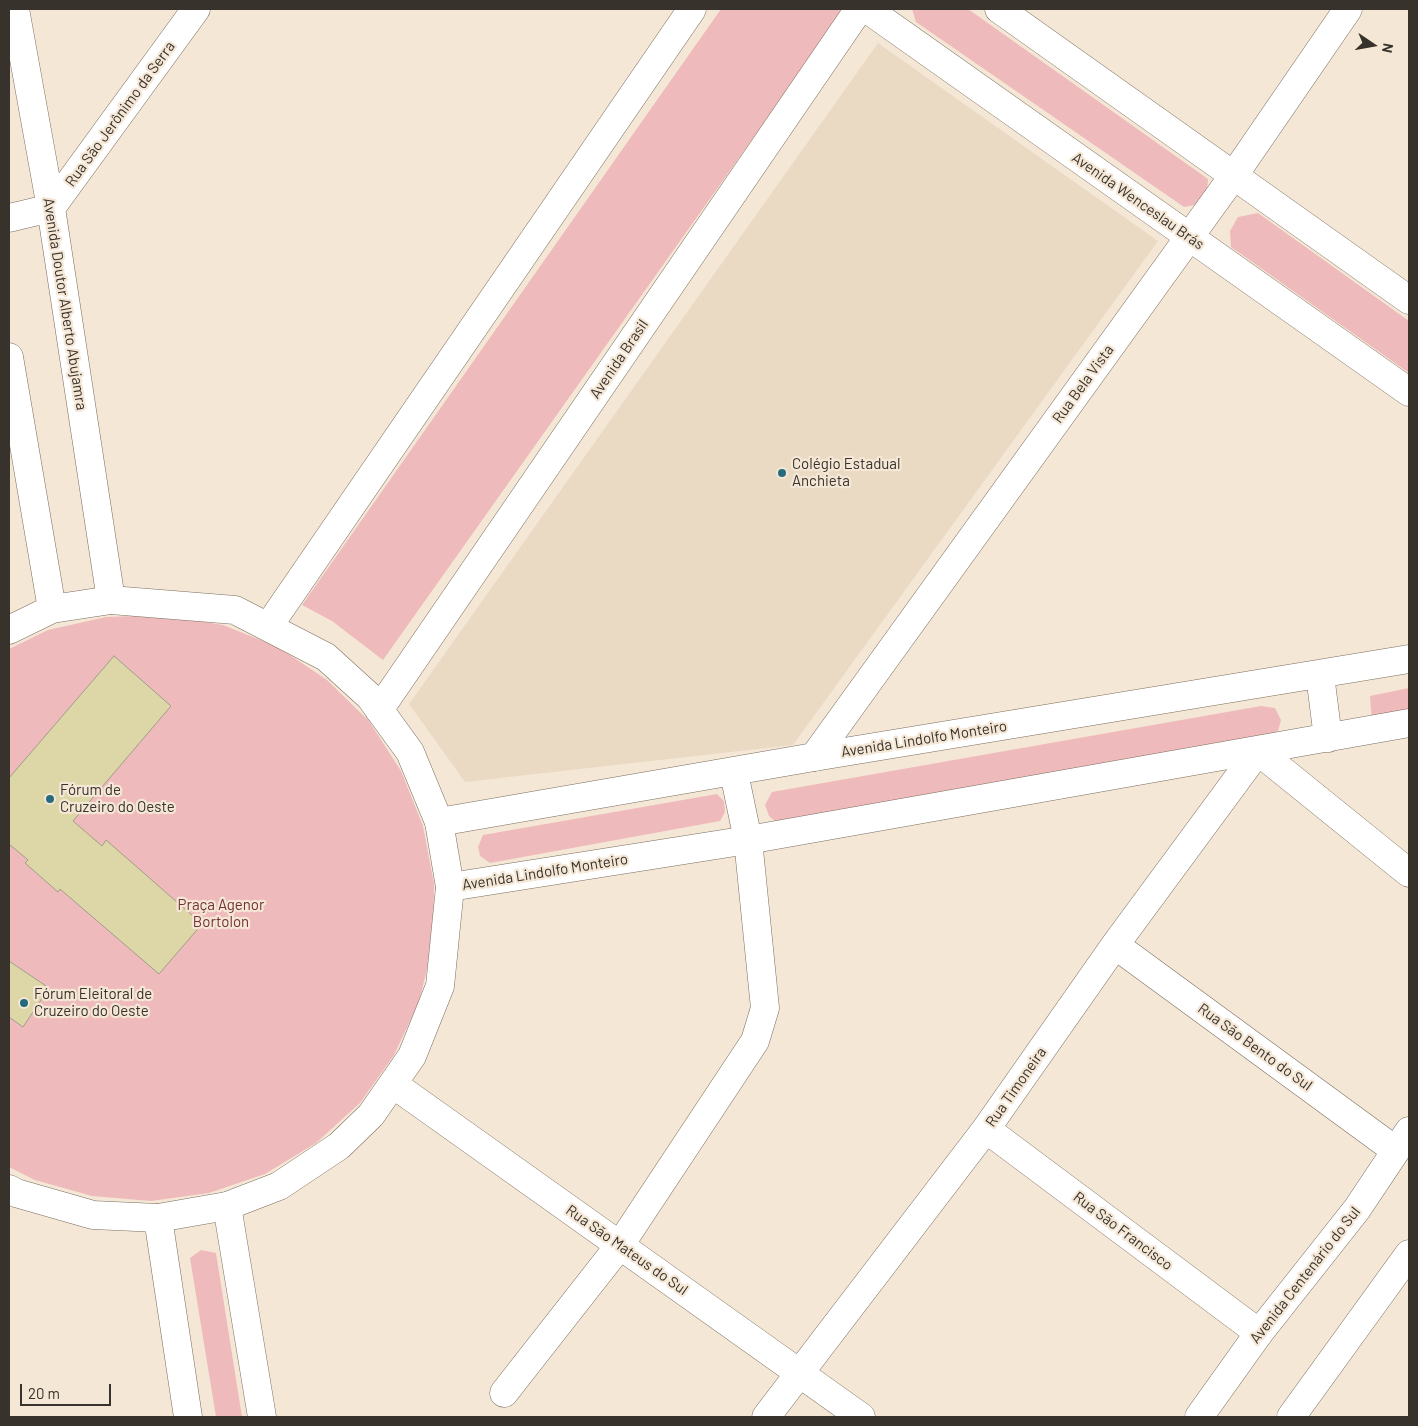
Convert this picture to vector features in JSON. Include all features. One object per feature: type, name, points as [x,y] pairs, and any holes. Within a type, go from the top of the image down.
[{"type":"street","name":"Avenida Doutor Alberto Abujamra","points":[[14,9],[51,208],[111,600]]},
{"type":"street","name":"Rua São Jerônimo da Serra","points":[[51,208],[196,9]]},
{"type":"street","points":[[268,627],[692,9]]},
{"type":"street","name":"Avenida Brasil","points":[[379,710],[859,9]]},
{"type":"street","name":"Avenida Wenceslau Brás","points":[[867,9],[1409,392]]},
{"type":"street","points":[[999,9],[1409,300]]},
{"type":"street","name":"Rua Bela Vista","points":[[814,757],[1234,175],[1348,9]]},
{"type":"street","points":[[9,218],[51,208]]},
{"type":"street","points":[[9,357],[52,609]]},
{"type":"street","points":[[9,630],[52,609],[111,600],[235,610],[326,657],[370,697],[410,752],[439,822],[450,888],[440,986],[412,1056],[371,1114],[339,1146],[279,1186],[228,1206],[158,1218],[93,1215],[11,1195]]},
{"type":"street","name":"Avenida Lindolfo Monteiro","points":[[439,822],[734,773],[814,757],[1409,659]]},
{"type":"street","points":[[1320,675],[1328,738]]},
{"type":"street","name":"Avenida Lindolfo Monteiro","points":[[450,888],[748,840],[1409,724]]},
{"type":"street","points":[[1258,751],[1409,874]]},
{"type":"street","name":"Rua Timoneira","points":[[766,1417],[986,1129],[1115,945],[1258,751]]},
{"type":"street","points":[[504,1393],[620,1245],[755,1041],[765,1008],[748,840],[734,773]]},
{"type":"street","name":"Rua São Bento do Sul","points":[[1115,945],[1405,1147]]},
{"type":"street","name":"Rua São Mateus do Sul","points":[[393,1084],[861,1417]]},
{"type":"street","name":"Rua São Francisco","points":[[986,1129],[1259,1333]]},
{"type":"street","name":"Avenida Centenário do Sul","points":[[1199,1417],[1259,1333],[1405,1147]]},
{"type":"street","points":[[228,1206],[262,1417]]},
{"type":"street","points":[[158,1218],[188,1417]]},
{"type":"street","points":[[1291,1417],[1409,1254]]},
{"type":"shaded area","name":"Colégio Estadual Anchieta","points":[[878,43],[1158,241],[793,745],[465,782],[409,704]]},
{"type":"green space","points":[[721,9],[840,9],[841,14],[383,660],[332,621],[302,605]]},
{"type":"green space","points":[[912,9],[968,9],[1208,179],[1207,192],[1200,204],[1184,207],[916,22]]},
{"type":"green space","points":[[1258,213],[1409,321],[1409,373],[1231,247],[1230,231],[1238,217]]},
{"type":"green space","name":"Praça Agenor Bortolon","points":[[165,615],[223,625],[278,647],[327,680],[369,721],[401,771],[423,826],[434,884],[433,944],[419,1002],[394,1055],[360,1103],[316,1143],[265,1174],[209,1193],[151,1201],[92,1196],[35,1180],[9,1167],[9,649],[48,630],[106,617]]},
{"type":"green space","points":[[1409,688],[1409,716],[1372,723],[1370,696]]},
{"type":"green space","points":[[1261,706],[1275,708],[1281,720],[1278,731],[1267,736],[777,823],[769,816],[765,805],[772,792]]},
{"type":"green space","points":[[717,794],[724,801],[725,812],[720,821],[490,863],[480,856],[478,847],[483,835]]},
{"type":"green space","points":[[201,1250],[216,1253],[242,1417],[216,1417],[190,1258]]},
{"type":"building","name":"Fórum de Cruzeiro do Oeste","points":[[114,656],[171,706],[73,821],[102,846],[106,840],[202,924],[159,974],[60,889],[58,892],[25,863],[28,860],[9,844],[9,778]]},
{"type":"building","name":"Fórum Eleitoral de Cruzeiro do Oeste","points":[[9,961],[49,988],[23,1027],[9,1017]]},
{"type":"place","name":"Colégio Estadual Anchieta","points":[[782,473]]},
{"type":"place","name":"Fórum de Cruzeiro do Oeste","points":[[50,799]]},
{"type":"place","name":"Fórum Eleitoral de Cruzeiro do Oeste","points":[[24,1003]]}]
